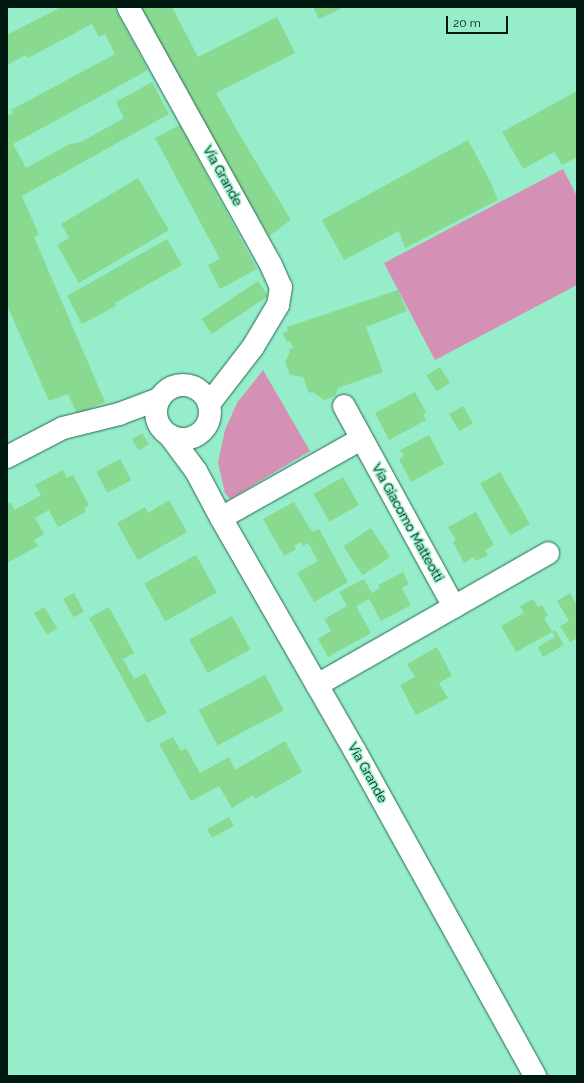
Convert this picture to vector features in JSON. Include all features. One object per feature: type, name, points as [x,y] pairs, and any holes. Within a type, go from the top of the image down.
[{"type":"street","name":"Via Grande","points":[[128,7],[282,287],[278,305],[253,347],[204,406],[195,437],[187,439],[162,418]]},
{"type":"street","points":[[7,457],[63,428],[119,414],[162,418],[171,388],[188,385],[204,406],[196,471]]},
{"type":"street","name":"Via Giacomo Matteotti","points":[[344,406],[454,607]]},
{"type":"street","name":"Via Grande","points":[[162,418],[196,471],[221,518],[355,751],[535,1076]]},
{"type":"street","points":[[221,518],[361,438]]},
{"type":"street","points":[[317,685],[548,552]]},
{"type":"shaded area","points":[[563,169],[577,196],[577,285],[435,360],[384,263]]},
{"type":"shaded area","points":[[263,370],[310,451],[230,499],[225,493],[218,462],[225,430],[237,403]]},
{"type":"building","points":[[61,7],[114,7],[148,70],[13,144],[26,168],[68,145],[83,141],[124,118],[116,102],[152,82],[169,114],[22,196],[39,235],[34,237],[105,402],[77,414],[68,394],[49,401],[7,305],[7,116],[13,113],[11,110],[115,54],[105,34],[99,37],[92,24],[28,58],[26,55],[7,65],[7,35]]},
{"type":"building","points":[[141,7],[172,7],[198,57],[277,17],[295,53],[216,93],[291,220],[269,236],[192,105]]},
{"type":"building","points":[[313,7],[344,7],[319,19]]},
{"type":"building","points":[[577,91],[577,157],[562,165],[554,152],[523,169],[502,132]]},
{"type":"building","points":[[180,125],[257,269],[220,289],[208,265],[220,259],[155,138]]},
{"type":"building","points":[[468,140],[491,183],[498,200],[405,248],[399,231],[344,260],[322,220]]},
{"type":"building","points":[[138,178],[169,230],[79,283],[57,245],[69,238],[61,224]]},
{"type":"building","points":[[167,239],[182,265],[115,303],[116,306],[82,324],[67,296]]},
{"type":"building","points":[[258,281],[268,296],[212,334],[202,319]]},
{"type":"building","points":[[398,290],[407,311],[366,327],[383,372],[338,388],[335,396],[324,400],[313,392],[309,393],[303,377],[290,375],[285,362],[290,352],[289,349],[293,348],[290,341],[287,342],[283,333],[288,331],[287,327]]},
{"type":"building","points":[[440,367],[450,383],[436,392],[426,375]]},
{"type":"building","points":[[415,392],[426,412],[423,414],[426,420],[389,440],[375,413]]},
{"type":"building","points":[[463,406],[473,423],[459,431],[449,414]]},
{"type":"building","points":[[142,433],[149,444],[139,450],[132,439]]},
{"type":"building","points":[[429,435],[444,464],[411,482],[399,459],[404,456],[400,450]]},
{"type":"building","points":[[120,459],[131,480],[107,493],[96,472]]},
{"type":"building","points":[[63,470],[67,478],[73,475],[89,505],[84,508],[86,512],[58,527],[49,510],[35,518],[44,534],[34,540],[38,546],[7,563],[7,504],[10,502],[15,510],[41,495],[35,485]]},
{"type":"building","points":[[500,472],[530,524],[510,535],[480,484]]},
{"type":"building","points":[[343,477],[359,505],[330,522],[314,494]]},
{"type":"building","points":[[169,500],[187,532],[138,560],[117,523],[145,507],[148,513]]},
{"type":"building","points":[[294,502],[312,532],[319,529],[348,582],[314,602],[297,573],[318,561],[308,543],[303,546],[301,542],[294,546],[296,549],[284,556],[263,519]]},
{"type":"building","points":[[476,512],[494,545],[485,550],[488,555],[476,561],[474,557],[464,563],[453,542],[456,540],[448,527]]},
{"type":"building","points":[[371,528],[390,557],[362,575],[343,546]]},
{"type":"building","points":[[196,555],[217,593],[165,621],[144,584]]},
{"type":"building","points":[[403,572],[409,584],[402,588],[411,605],[381,621],[369,599],[356,606],[371,633],[328,657],[318,639],[331,631],[324,619],[347,606],[339,592],[364,579],[372,593],[380,588],[378,585]]},
{"type":"building","points":[[74,593],[84,612],[73,617],[63,599]]},
{"type":"building","points":[[570,593],[577,606],[577,638],[570,642],[560,626],[569,621],[557,601]]},
{"type":"building","points":[[533,599],[538,607],[542,605],[548,615],[544,618],[552,632],[516,652],[501,626],[524,613],[520,606]]},
{"type":"building","points":[[44,607],[57,628],[47,635],[34,613]]},
{"type":"building","points":[[109,607],[134,653],[123,659],[134,679],[145,673],[167,713],[147,723],[89,618]]},
{"type":"building","points":[[232,616],[250,649],[208,673],[189,640]]},
{"type":"building","points":[[555,630],[564,645],[543,657],[538,647],[555,637],[552,632]]},
{"type":"building","points":[[437,647],[452,676],[439,683],[448,698],[416,715],[400,685],[415,677],[407,664]]},
{"type":"building","points":[[265,675],[284,710],[218,746],[199,710]]},
{"type":"building","points":[[173,737],[181,751],[186,748],[200,773],[229,757],[235,770],[285,741],[302,772],[255,799],[253,795],[232,808],[219,786],[191,801],[159,744]]},
{"type":"building","points":[[229,817],[234,826],[212,838],[207,829]]}]
